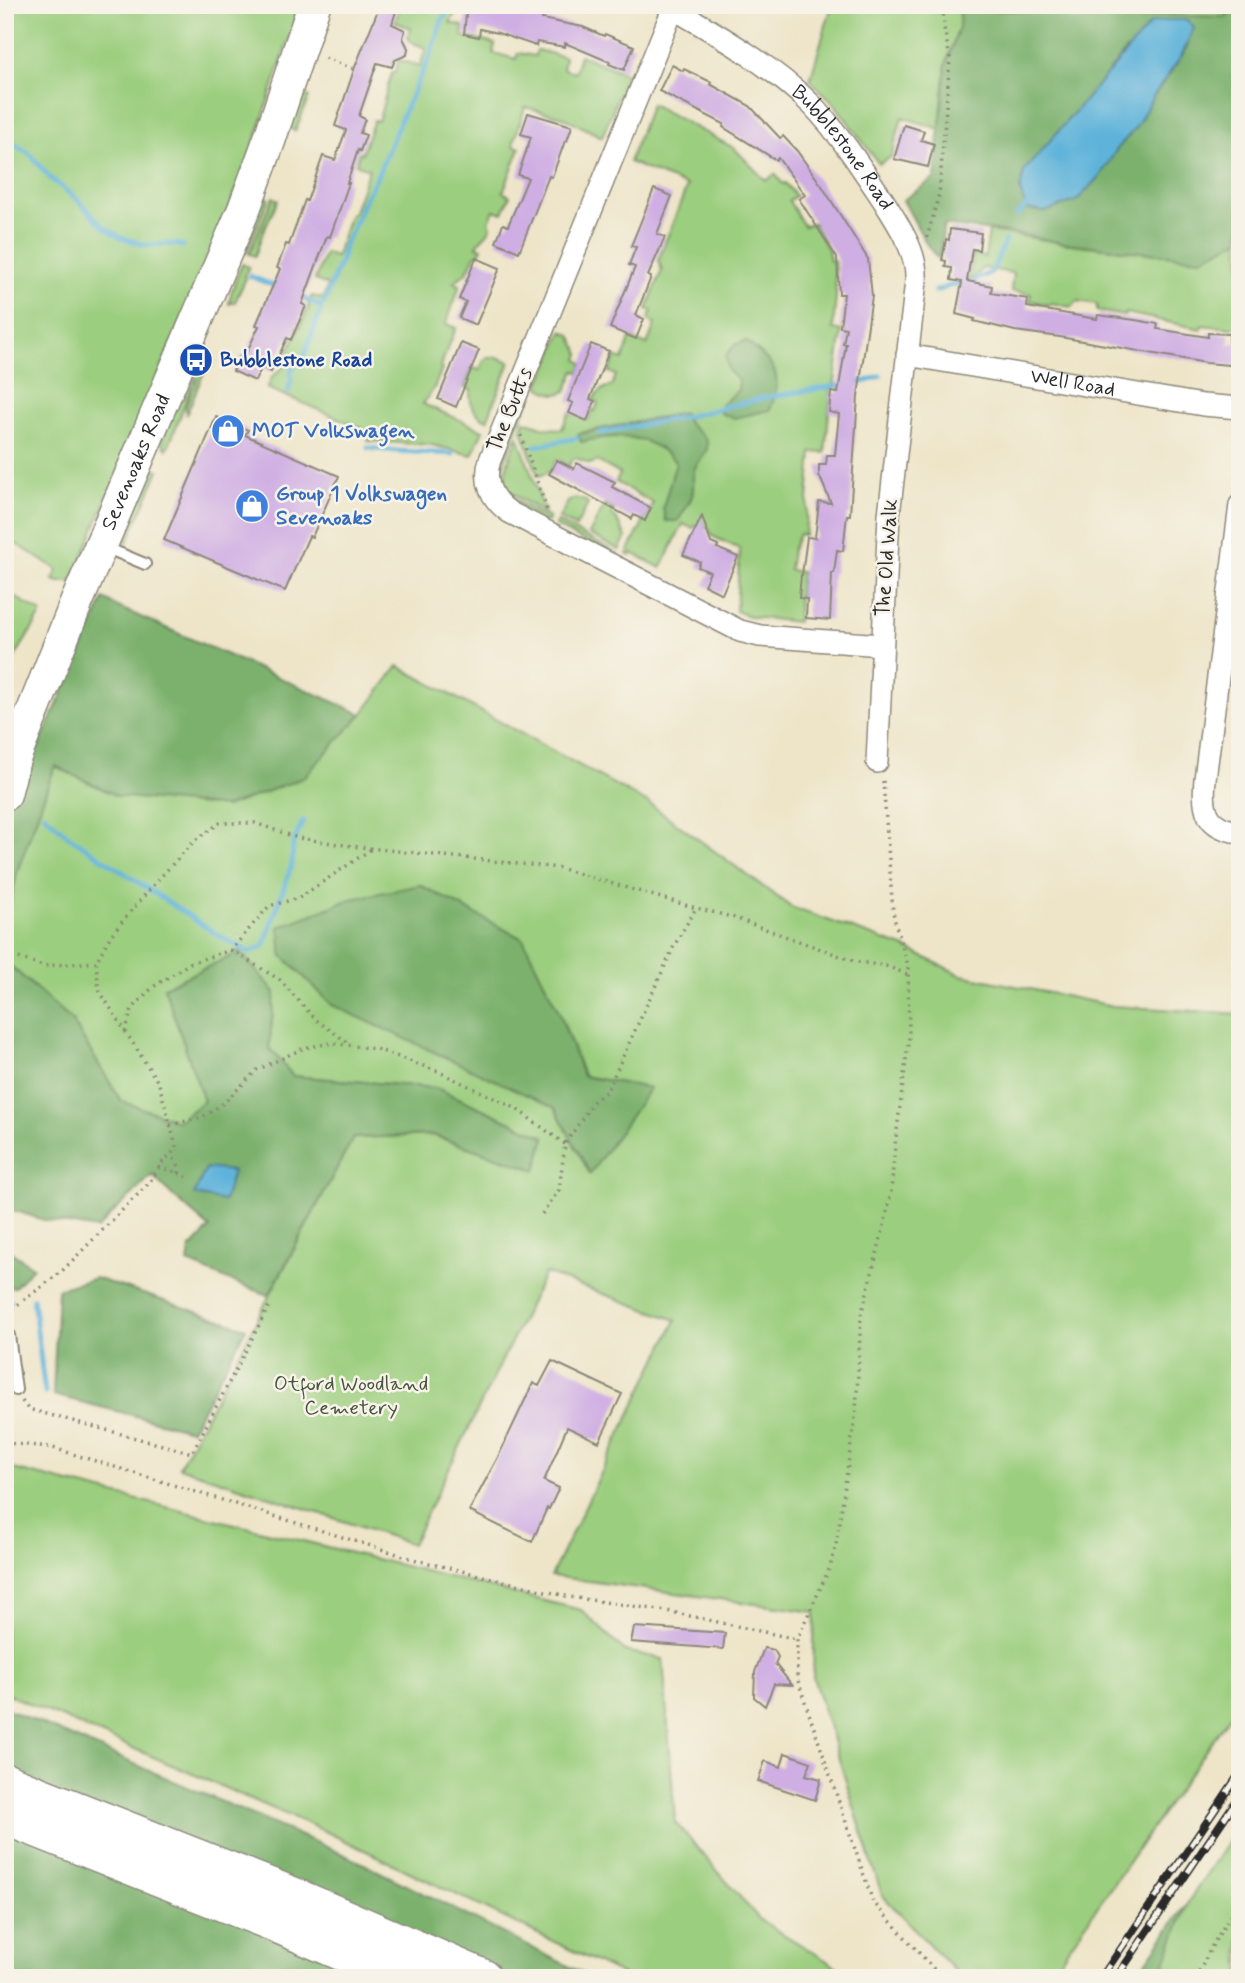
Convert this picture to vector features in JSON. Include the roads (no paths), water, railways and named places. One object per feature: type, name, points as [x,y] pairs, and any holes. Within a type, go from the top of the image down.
[{"type":"highway","points":[[5,1782],[269,1886],[483,1978]]},
{"type":"highway","points":[[5,1816],[277,1923],[403,1978]]},
{"type":"main road","name":"Sevenoaks Road","points":[[5,794],[9,766],[244,209],[313,5]]},
{"type":"street","name":"Bubblestone Road","points":[[670,7],[743,52],[803,97],[830,126],[869,180],[899,228],[916,264],[907,355]]},
{"type":"street","name":"The Butts","points":[[670,7],[490,460],[487,474],[490,490],[497,503],[509,512],[740,631],[760,636],[882,645]]},
{"type":"street","name":"Well Road","points":[[907,355],[1203,405],[1240,408]]},
{"type":"street","name":"The Old Walk","points":[[877,762],[889,515],[907,355]]},
{"type":"street","points":[[1240,505],[1204,788],[1204,807],[1211,820],[1224,829],[1240,832]]},
{"type":"lane","points":[[101,546],[145,564]]},
{"type":"lane","points":[[7,1335],[16,1390]]},
{"type":"water","points":[[1187,20],[1194,28],[1181,57],[1154,95],[1136,127],[1117,149],[1102,173],[1078,200],[1045,212],[1026,209],[1020,190],[1024,171],[1151,23]]},
{"type":"water","points":[[206,1168],[233,1171],[224,1201],[194,1195]]},
{"type":"waterway","points":[[288,392],[291,370],[304,356],[345,243],[430,56],[442,20],[451,5]]},
{"type":"waterway","points":[[5,139],[29,153],[50,178],[78,200],[105,228],[122,238],[145,245],[183,246]]},
{"type":"waterway","points":[[1017,215],[1026,206]]},
{"type":"waterway","points":[[936,291],[952,285],[969,286],[992,272],[1005,240]]},
{"type":"waterway","points":[[250,276],[279,288]]},
{"type":"waterway","points":[[298,296],[320,306]]},
{"type":"waterway","points":[[600,433],[763,398],[867,381],[880,376]]},
{"type":"waterway","points":[[535,446],[577,438]]},
{"type":"waterway","points":[[368,448],[453,454]]},
{"type":"waterway","points":[[44,814],[67,835],[216,934],[250,953],[264,946],[292,864],[293,844],[303,821]]},
{"type":"waterway","points":[[33,1299],[45,1393]]},
{"type":"waterway","points":[[5,1301],[11,1301]]},
{"type":"railway","points":[[1101,1978],[1240,1773]]},
{"type":"railway","points":[[1116,1978],[1240,1795]]},
{"type":"place","name":"Bubblestone Road","points":[[196,360]]},
{"type":"place","name":"MOT Volkswagen","points":[[228,431]]},
{"type":"place","name":"Group 1 Volkswagen Sevenoaks","points":[[252,506]]},
{"type":"park label","name":"Otford Woodland Cemetery","points":[[351,1396]]}]
